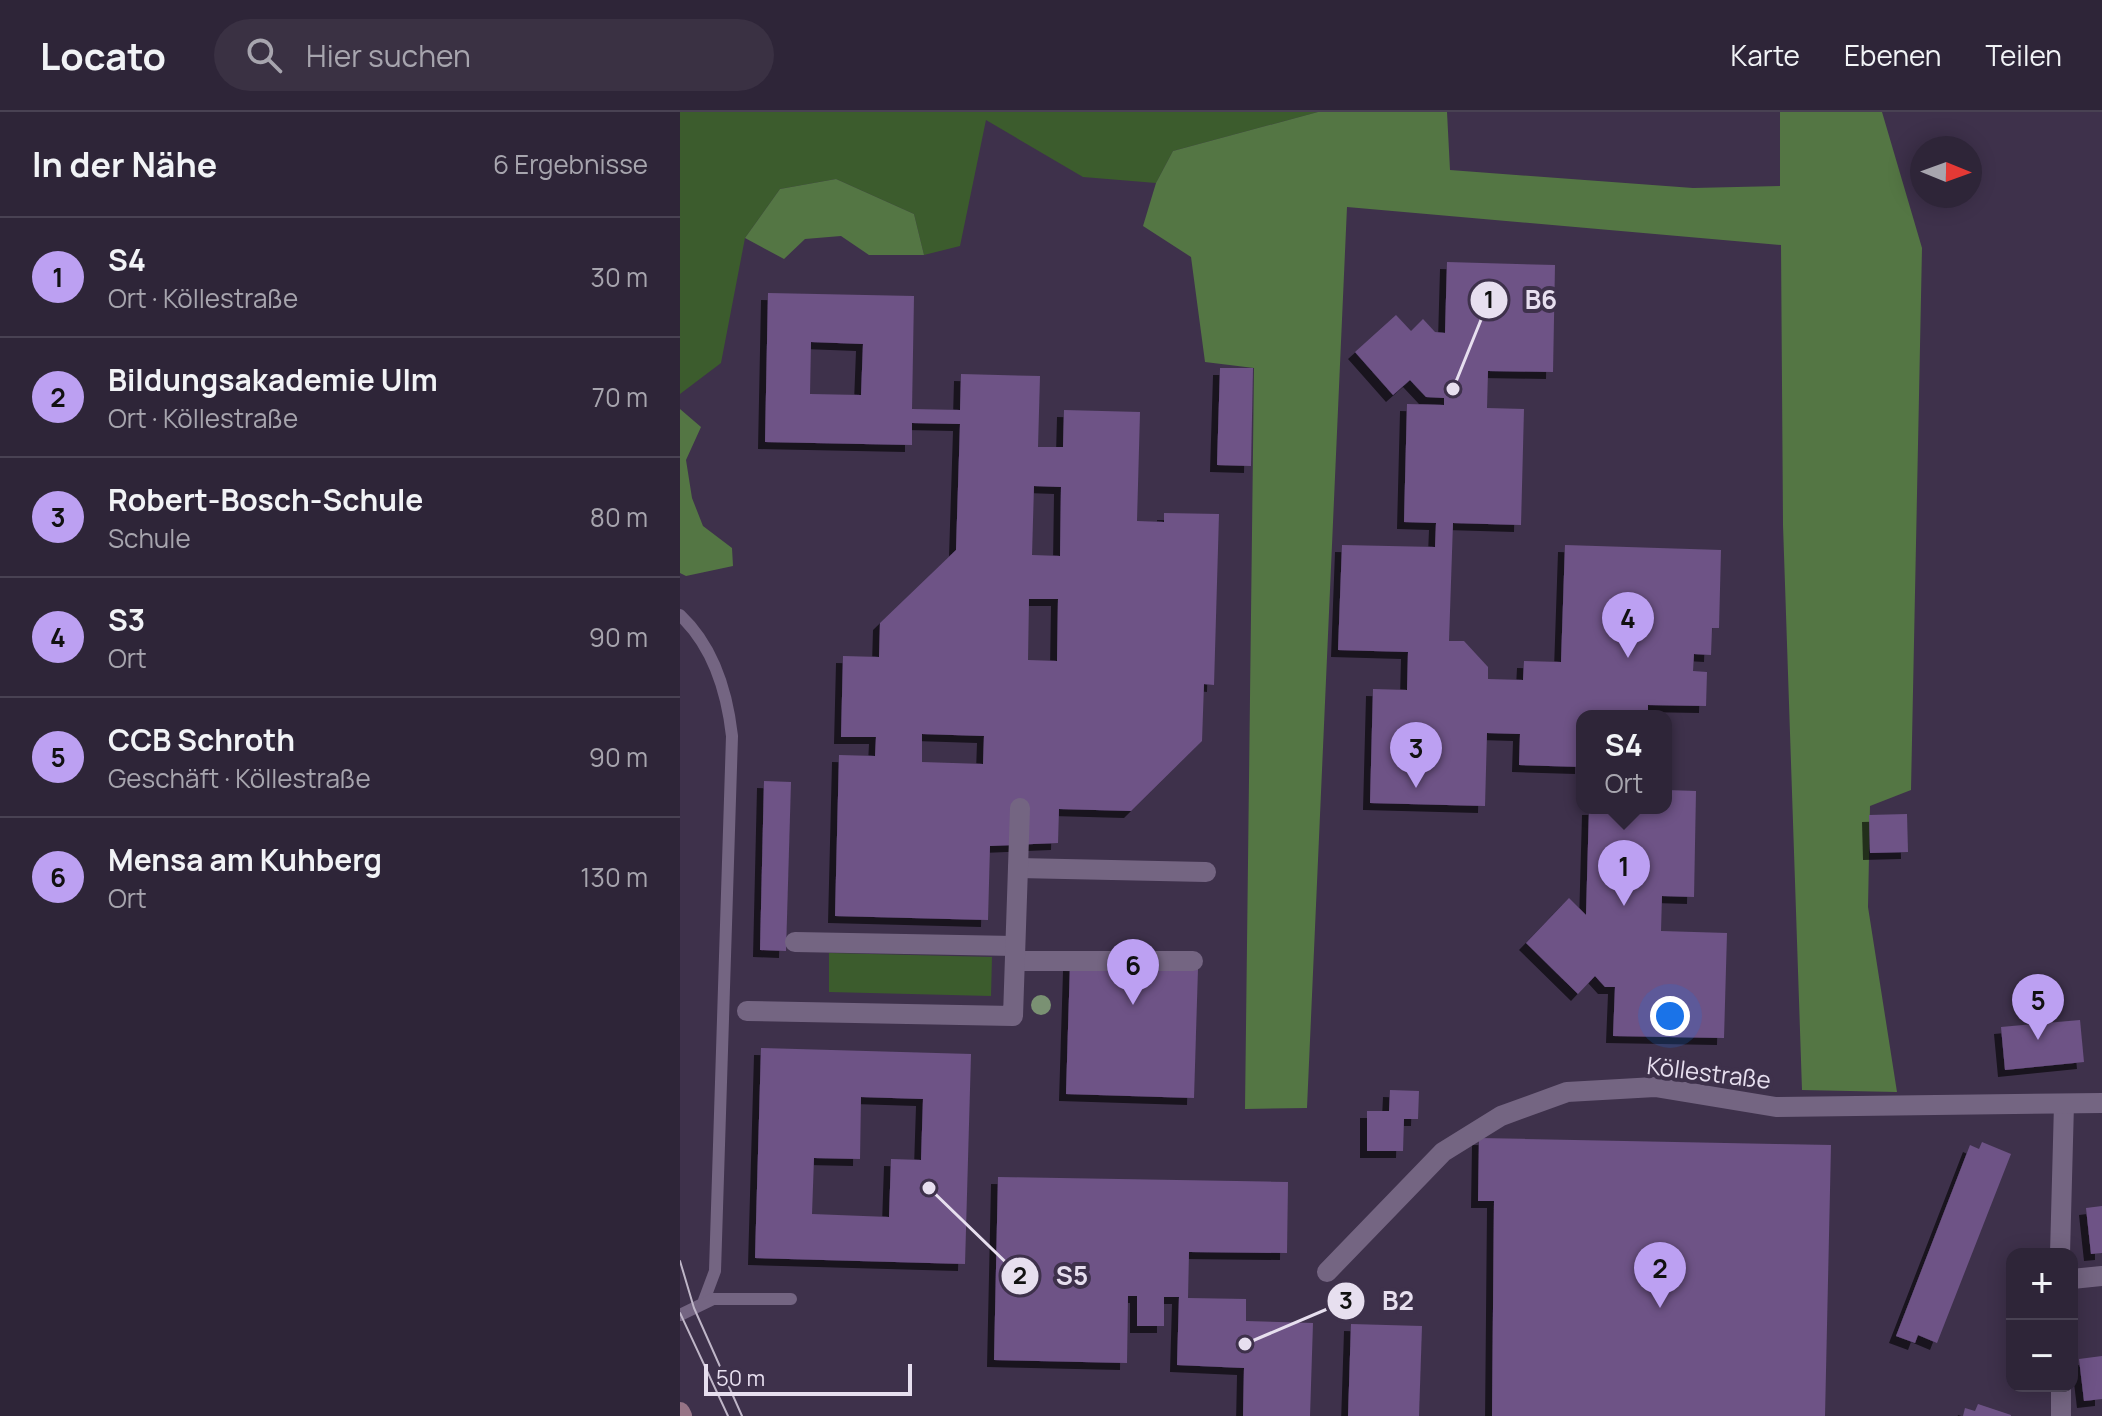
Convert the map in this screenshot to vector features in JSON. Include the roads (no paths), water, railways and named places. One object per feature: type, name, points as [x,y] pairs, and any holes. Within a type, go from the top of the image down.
[{"type":"street","points":[[747,1011],[1013,1016],[1020,808]]},
{"type":"street","points":[[1018,868],[1206,872]]},
{"type":"street","points":[[795,942],[1193,961]]},
{"type":"street","name":"Köllestraße","points":[[1327,1272],[1443,1152],[1501,1116],[1567,1092],[1655,1087],[1776,1107],[2102,1103]]},
{"type":"street","points":[[2060,1248],[2064,1104]]},
{"type":"street","points":[[2078,1278],[2102,1276]]},
{"type":"street","points":[[2061,1392],[2061,1416]]},
{"type":"lane","points":[[680,615],[694,628],[716,666],[724,688],[732,736],[715,1271],[703,1303]]},
{"type":"lane","points":[[680,1315],[703,1303],[724,1298],[791,1299]]},
{"type":"tram line","points":[[680,1261],[694,1308],[742,1416]]},
{"type":"tram line","points":[[680,1313],[728,1416]]},
{"type":"place","name":"B6","points":[[1453,389]]},
{"type":"place","name":"S3","points":[[1628,658]]},
{"type":"place","name":"Robert-Bosch-Schule","points":[[1416,788]]},
{"type":"place","name":"S4","points":[[1624,906]]},
{"type":"place","name":"Mensa am Kuhberg","points":[[1133,1005]]},
{"type":"place","name":"CCB Schroth","points":[[2038,1040]]},
{"type":"place","name":"S5","points":[[929,1188]]},
{"type":"place","name":"Bildungsakademie Ulm","points":[[1660,1308]]},
{"type":"place","name":"B2","points":[[1245,1344]]}]
